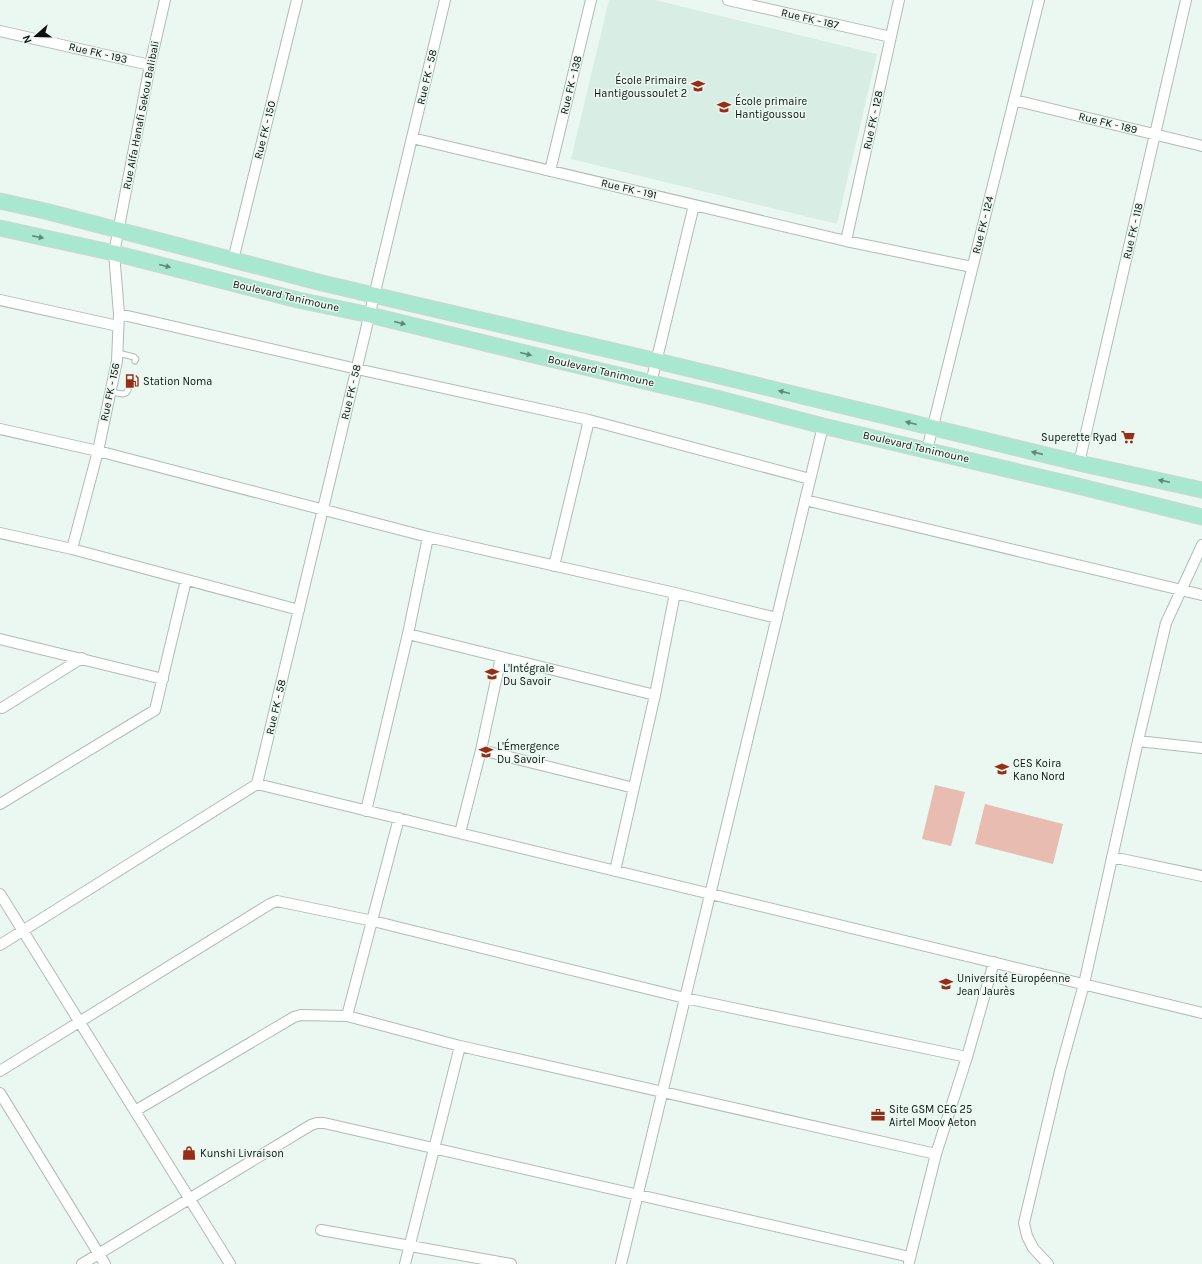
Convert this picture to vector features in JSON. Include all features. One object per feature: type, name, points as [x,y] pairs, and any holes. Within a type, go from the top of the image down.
[{"type":"main road","name":"Boulevard Tanimoune","points":[[0,201],[45,211],[322,284],[657,361],[1079,463],[1202,490]]},
{"type":"main road","name":"Boulevard Tanimoune","points":[[0,228],[114,253],[298,300],[370,315],[716,398],[823,426],[1074,485],[1202,517]]},
{"type":"street","name":"Rue Alfa Hanafi Sekou Balibali","points":[[118,231],[150,65],[165,0]]},
{"type":"street","name":"Rue FK - 150","points":[[233,260],[297,0]]},
{"type":"street","name":"Rue FK - 58","points":[[258,784],[445,0]]},
{"type":"street","name":"Rue FK - 138","points":[[550,171],[591,0]]},
{"type":"street","name":"Rue FK - 187","points":[[728,0],[891,37]]},
{"type":"street","name":"Rue FK - 128","points":[[846,241],[899,0]]},
{"type":"street","name":"Rue FK - 124","points":[[927,450],[1039,0]]},
{"type":"street","name":"Rue FK - 118","points":[[1079,463],[1186,0]]},
{"type":"street","name":"Rue FK - 193","points":[[0,31],[150,65]]},
{"type":"street","name":"Rue FK - 189","points":[[1014,100],[1202,146]]},
{"type":"street","name":"Rue FK - 191","points":[[412,138],[846,241],[972,266]]},
{"type":"street","points":[[651,383],[694,205]]},
{"type":"street","name":"Rue FK - 156","points":[[72,549],[98,451],[118,353],[119,314],[114,253],[118,231]]},
{"type":"street","points":[[0,300],[118,326]]},
{"type":"street","points":[[119,314],[357,369],[589,420],[810,479]]},
{"type":"street","points":[[554,566],[589,420]]},
{"type":"street","points":[[621,1264],[823,426]]},
{"type":"street","points":[[0,429],[98,451],[428,537],[675,593],[777,618]]},
{"type":"street","points":[[805,500],[1202,595]]},
{"type":"street","points":[[0,533],[72,549],[299,610]]},
{"type":"street","points":[[366,811],[408,634],[428,537]]},
{"type":"street","points":[[1049,1264],[1033,1248],[1027,1236],[1024,1223],[1060,1071],[1084,984],[1166,623],[1201,549]]},
{"type":"street","points":[[0,804],[155,710],[186,580]]},
{"type":"street","points":[[615,871],[655,695],[675,593]]},
{"type":"street","points":[[408,634],[655,695]]},
{"type":"street","points":[[0,639],[163,679]]},
{"type":"street","points":[[460,833],[481,750],[501,657]]},
{"type":"street","points":[[2,708],[82,658]]},
{"type":"street","points":[[1138,741],[1202,748]]},
{"type":"street","points":[[481,750],[634,788]]},
{"type":"street","points":[[0,945],[258,784],[1202,1013]]},
{"type":"street","points":[[347,1016],[373,921],[398,818]]},
{"type":"street","points":[[1112,857],[1202,876]]},
{"type":"street","points":[[0,894],[230,1264]]},
{"type":"street","points":[[0,1071],[277,901],[373,921],[685,998],[967,1056]]},
{"type":"street","points":[[82,1264],[311,1124],[317,1123],[324,1123],[638,1195],[909,1261],[936,1154],[967,1056],[994,962]]},
{"type":"street","points":[[135,1111],[294,1017],[301,1015],[347,1016],[460,1046],[936,1154]]},
{"type":"street","points":[[405,1264],[460,1046]]},
{"type":"street","points":[[0,1093],[105,1264]]},
{"type":"street","points":[[321,1230],[511,1264]]},
{"type":"lane","points":[[118,353],[134,357],[136,358],[135,361]]},
{"type":"lane","points":[[110,392],[123,394],[128,390]]},
{"type":"shaded area","name":"École primaire Hantigoussou","points":[[609,0],[655,0],[877,54],[837,224],[571,159]]},
{"type":"shaded area","points":[[935,785],[965,792],[951,846],[922,839]]},
{"type":"shaded area","points":[[985,804],[1063,824],[1053,864],[975,844]]},
{"type":"place","name":"École Primaire Hantigoussou1et 2","points":[[698,86]]},
{"type":"place","name":"École primaire Hantigoussou","points":[[724,107]]},
{"type":"place","name":"Station Noma","points":[[132,381]]},
{"type":"place","name":"Superette Ryad","points":[[1128,437]]},
{"type":"place","name":"L'Intégrale Du Savoir","points":[[492,674]]},
{"type":"place","name":"L'Émergence Du Savoir","points":[[486,752]]},
{"type":"place","name":"CES Koira Kano Nord","points":[[1002,769]]},
{"type":"place","name":"Université Européenne Jean Jaurès","points":[[946,984]]},
{"type":"place","name":"Site GSM CEG 25 Airtel Moov Aeton","points":[[878,1115]]},
{"type":"place","name":"Kunshi Livraison","points":[[189,1153]]}]
